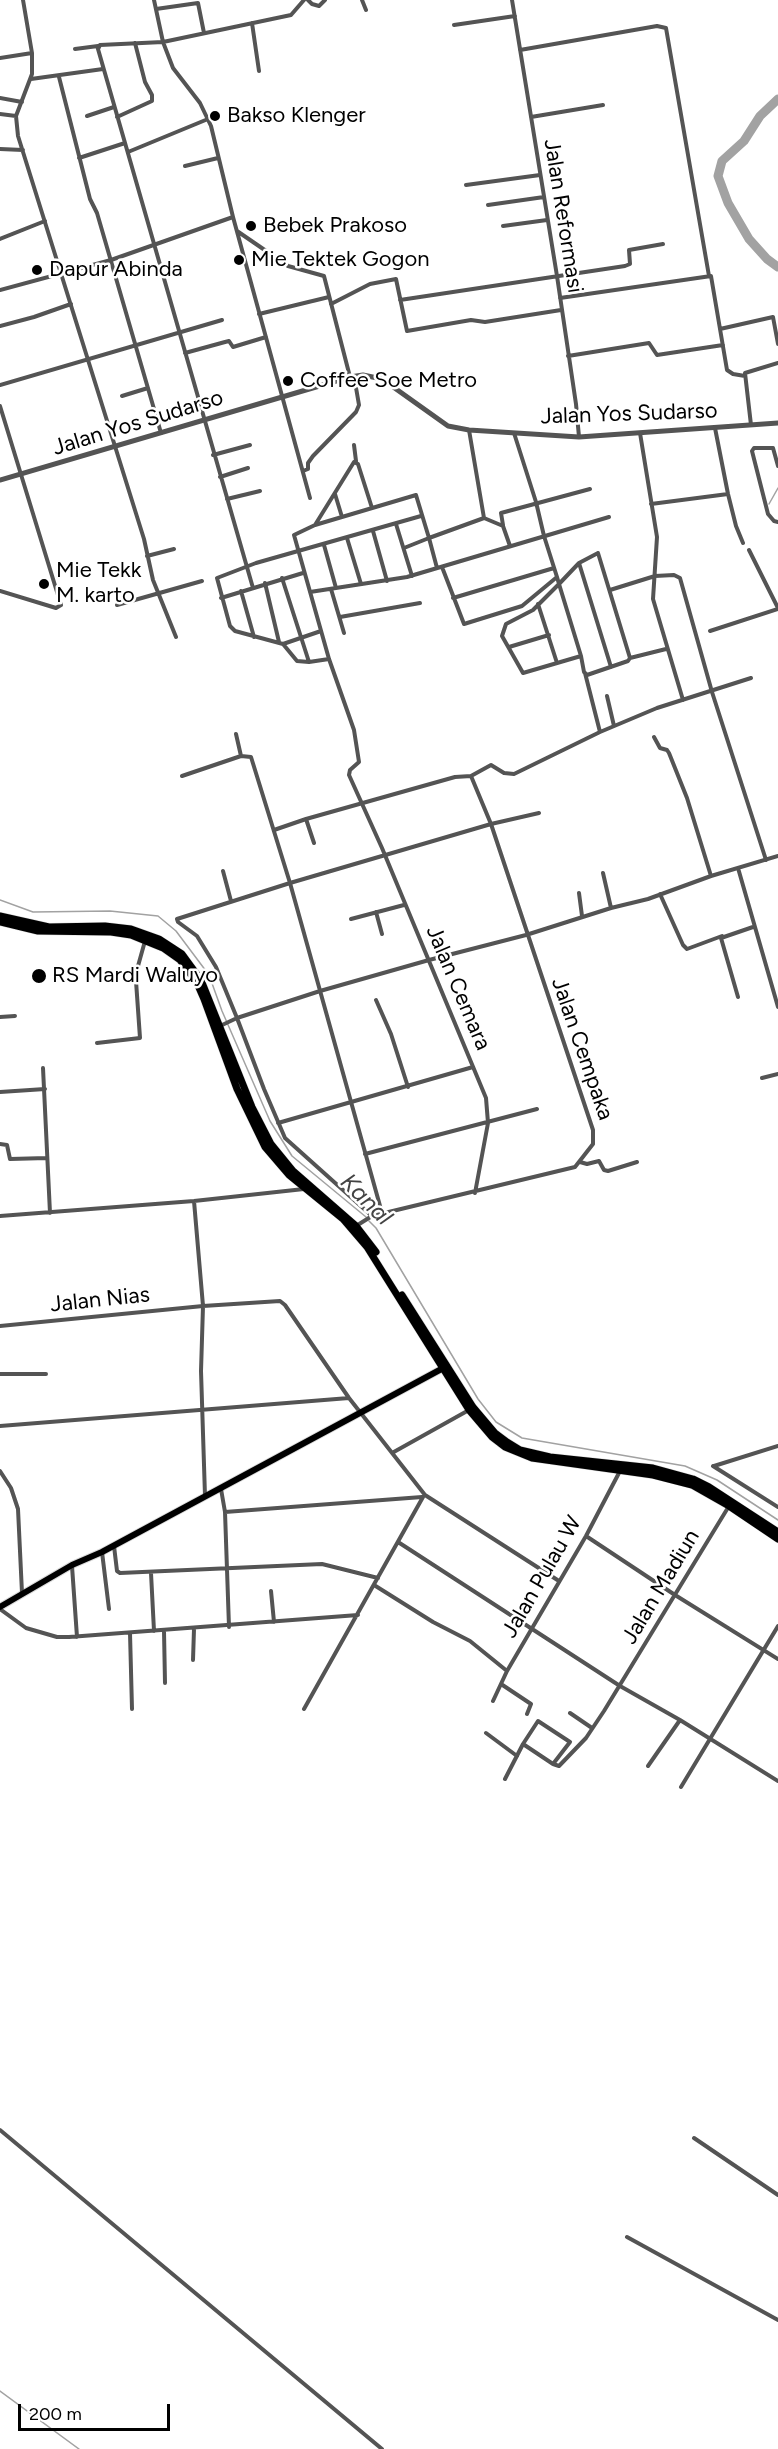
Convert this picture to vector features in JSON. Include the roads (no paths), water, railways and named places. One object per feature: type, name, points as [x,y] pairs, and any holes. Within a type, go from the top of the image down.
[{"type":"highway","points":[[0,916],[49,927],[117,927],[159,939],[182,954],[201,980],[222,1025],[226,1049],[247,1110],[276,1161],[304,1189],[343,1219],[367,1247],[445,1367],[485,1422],[507,1442],[532,1453],[589,1464]]},
{"type":"highway","points":[[0,922],[38,932],[111,932],[146,940],[164,948],[188,969],[204,999],[261,1128],[280,1157],[293,1171],[357,1225],[384,1264],[469,1410],[492,1437],[519,1454],[549,1462],[653,1468],[693,1479],[778,1532]]},
{"type":"highway","points":[[620,1467],[692,1485],[729,1506],[778,1539]]},
{"type":"main road","points":[[0,1608],[72,1565],[114,1546],[445,1367]]},
{"type":"street","points":[[23,0],[32,53],[31,79],[15,123],[114,448],[144,538],[158,592],[176,637]]},
{"type":"street","points":[[154,0],[163,42],[173,69],[200,103],[208,119],[259,314],[305,470],[310,498]]},
{"type":"street","points":[[75,49],[163,42],[291,15],[306,0],[319,6],[325,0]]},
{"type":"street","points":[[362,0],[366,10]]},
{"type":"street","name":"Jalan Reformasi","points":[[512,0],[557,276],[579,437]]},
{"type":"street","points":[[156,9],[198,3],[204,33]]},
{"type":"street","points":[[454,25],[515,16]]},
{"type":"street","points":[[252,23],[260,71]]},
{"type":"street","points":[[520,50],[657,26],[666,28],[709,276],[713,278],[727,370],[733,374],[745,376]]},
{"type":"street","points":[[117,117],[152,101],[135,43]]},
{"type":"street","points":[[98,46],[156,245],[213,455],[253,588]]},
{"type":"street","points":[[0,58],[32,53]]},
{"type":"street","points":[[31,79],[59,77],[104,69]]},
{"type":"street","points":[[59,77],[90,199],[97,213],[161,434]]},
{"type":"street","points":[[0,98],[22,102]]},
{"type":"street","points":[[531,117],[603,105]]},
{"type":"street","points":[[87,116],[114,107]]},
{"type":"street","points":[[0,114],[16,116]]},
{"type":"street","points":[[128,152],[208,119]]},
{"type":"street","points":[[79,158],[125,143]]},
{"type":"street","points":[[0,149],[23,150]]},
{"type":"street","points":[[185,166],[218,158]]},
{"type":"street","points":[[466,186],[540,175]]},
{"type":"street","points":[[488,205],[544,197]]},
{"type":"street","points":[[0,291],[111,260],[233,217]]},
{"type":"street","points":[[502,226],[547,220]]},
{"type":"street","points":[[0,239],[45,221]]},
{"type":"street","points":[[237,231],[288,266],[324,276],[359,405],[356,412],[313,456],[305,470]]},
{"type":"street","points":[[400,300],[629,266],[629,250],[663,244]]},
{"type":"street","points":[[560,298],[709,276]]},
{"type":"street","points":[[331,304],[370,284],[396,279],[407,331],[471,320],[484,321],[561,310]]},
{"type":"street","points":[[259,314],[329,297]]},
{"type":"street","points":[[0,326],[71,304]]},
{"type":"street","points":[[720,329],[773,317],[778,344]]},
{"type":"street","points":[[0,385],[222,320]]},
{"type":"street","points":[[185,353],[229,341],[232,347],[266,337]]},
{"type":"street","points":[[568,356],[649,343],[657,355],[723,345]]},
{"type":"street","points":[[751,425],[745,376],[747,372],[778,363]]},
{"type":"street","name":"Jalan Yos Sudarso","points":[[0,480],[352,377],[377,377],[448,426],[469,430],[579,437],[778,423]]},
{"type":"street","points":[[122,396],[148,388]]},
{"type":"street","points":[[0,405],[61,605],[56,608],[0,591]]},
{"type":"street","points":[[715,428],[728,494],[743,543]]},
{"type":"street","points":[[469,430],[484,518]]},
{"type":"street","points":[[514,433],[581,656],[600,732]]},
{"type":"street","points":[[640,433],[656,523],[658,549],[653,599],[683,700]]},
{"type":"street","points":[[213,455],[250,445]]},
{"type":"street","points":[[354,445],[356,461],[372,508]]},
{"type":"street","points":[[778,466],[773,448],[754,448],[752,451],[768,514],[778,522]]},
{"type":"street","points":[[315,525],[356,461]]},
{"type":"street","points":[[220,477],[248,468]]},
{"type":"street","points":[[510,546],[501,513],[590,489]]},
{"type":"street","points":[[227,499],[260,491]]},
{"type":"street","points":[[334,493],[342,517]]},
{"type":"street","points":[[651,504],[728,494]]},
{"type":"street","points":[[265,583],[281,643],[297,660],[309,662],[329,659],[303,573],[295,533],[416,495],[439,568],[464,624],[522,606],[557,577]]},
{"type":"street","points":[[321,631],[281,643],[233,630],[221,598],[217,577],[421,516]]},
{"type":"street","points":[[310,592],[412,576],[609,517]]},
{"type":"street","points":[[404,548],[484,518],[503,526]]},
{"type":"street","points":[[396,524],[412,576]]},
{"type":"street","points":[[373,531],[387,581]]},
{"type":"street","points":[[346,538],[361,584]]},
{"type":"street","points":[[324,545],[344,633]]},
{"type":"street","points":[[147,556],[174,549]]},
{"type":"street","points":[[710,631],[778,609],[749,550]]},
{"type":"street","points":[[581,656],[521,673],[502,633],[504,627],[533,610],[579,563],[598,553],[630,657]]},
{"type":"street","points":[[579,563],[610,667]]},
{"type":"street","points":[[453,598],[554,568]]},
{"type":"street","points":[[221,598],[303,573]]},
{"type":"street","points":[[610,590],[655,576],[674,575],[680,578],[712,692],[766,860]]},
{"type":"street","points":[[282,578],[309,662]]},
{"type":"street","points":[[117,605],[202,581]]},
{"type":"street","points":[[241,591],[254,637]]},
{"type":"street","points":[[340,617],[420,603]]},
{"type":"street","points":[[538,603],[557,663]]},
{"type":"street","points":[[509,647],[549,635]]},
{"type":"street","points":[[584,672],[587,675],[628,661],[630,657],[666,649]]},
{"type":"street","name":"Jalan Cemara","points":[[329,659],[354,730],[359,762],[350,770],[349,775],[386,855],[404,904],[486,1098],[488,1123],[474,1193]]},
{"type":"street","points":[[274,830],[362,803],[470,775],[490,765],[504,773],[514,774],[591,736],[657,708],[751,678]]},
{"type":"street","points":[[607,696],[614,726]]},
{"type":"street","points":[[236,734],[241,756]]},
{"type":"street","points":[[654,737],[660,748],[669,753],[687,798],[711,876]]},
{"type":"street","points":[[182,776],[241,756],[251,757],[290,883],[382,1213]]},
{"type":"street","name":"Jalan Cempaka","points":[[470,775],[491,824],[526,935],[593,1130],[593,1144],[580,1162]]},
{"type":"street","points":[[370,1217],[290,1143],[278,1123],[205,948],[197,936],[177,920],[179,917],[290,883],[491,824],[539,813]]},
{"type":"street","points":[[306,819],[314,843]]},
{"type":"street","points":[[222,1025],[320,991],[526,935],[778,856]]},
{"type":"street","points":[[738,868],[753,927],[769,971],[778,1007]]},
{"type":"street","points":[[223,872],[231,901]]},
{"type":"street","points":[[603,873],[611,908]]},
{"type":"street","points":[[579,892],[582,916]]},
{"type":"street","points":[[660,894],[683,945],[687,949],[753,927]]},
{"type":"street","points":[[351,919],[404,904]]},
{"type":"street","points":[[376,912],[382,934]]},
{"type":"street","points":[[722,936],[738,997]]},
{"type":"street","points":[[97,1043],[140,1038],[136,981],[146,940]]},
{"type":"street","points":[[376,1000],[391,1034],[408,1087]]},
{"type":"street","points":[[0,1017],[15,1016]]},
{"type":"street","points":[[278,1123],[473,1067]]},
{"type":"street","points":[[43,1068],[50,1213]]},
{"type":"street","points":[[762,1078],[778,1074]]},
{"type":"street","points":[[0,1092],[45,1089]]},
{"type":"street","points":[[365,1154],[537,1109]]},
{"type":"street","points":[[0,1144],[7,1145],[9,1159],[47,1158]]},
{"type":"street","points":[[357,1225],[382,1213],[571,1169],[580,1162],[587,1164],[599,1161],[604,1170],[608,1171],[637,1162]]},
{"type":"street","points":[[0,1216],[194,1201],[304,1189]]},
{"type":"street","points":[[194,1201],[202,1306],[205,1497]]},
{"type":"street","name":"Jalan Nias","points":[[0,1326],[202,1306],[280,1301],[350,1398]]},
{"type":"street","points":[[0,1374],[46,1374]]},
{"type":"street","points":[[0,1426],[350,1398],[424,1496],[559,1581]]},
{"type":"street","points":[[392,1453],[469,1410]]},
{"type":"street","points":[[778,1446],[713,1466],[778,1507]]},
{"type":"street","name":"Jalan Pulau W","points":[[493,1701],[507,1671],[586,1536],[620,1467]]},
{"type":"street","points":[[0,1471],[16,1498],[22,1593]]},
{"type":"street","points":[[221,1489],[225,1512],[229,1627]]},
{"type":"street","points":[[225,1512],[424,1496]]},
{"type":"street","points":[[304,1709],[424,1496]]},
{"type":"street","name":"Jalan Madiun","points":[[553,1764],[559,1766],[592,1728],[729,1506]]},
{"type":"street","points":[[586,1536],[778,1659]]},
{"type":"street","points":[[398,1542],[620,1686],[711,1738],[778,1781]]},
{"type":"street","points":[[114,1546],[118,1573],[322,1564],[378,1578]]},
{"type":"street","points":[[102,1552],[109,1609]]},
{"type":"street","points":[[72,1565],[77,1637]]},
{"type":"street","points":[[151,1573],[154,1631]]},
{"type":"street","points":[[374,1585],[433,1622],[470,1641],[507,1671]]},
{"type":"street","points":[[271,1592],[273,1622]]},
{"type":"street","points":[[0,1608],[26,1628],[57,1637],[229,1627],[358,1615]]},
{"type":"street","points":[[681,1787],[778,1626]]},
{"type":"street","points":[[193,1660],[194,1629]]},
{"type":"street","points":[[164,1631],[165,1683]]},
{"type":"street","points":[[130,1633],[132,1709]]},
{"type":"street","points":[[501,1684],[531,1704],[527,1714]]},
{"type":"street","points":[[570,1713],[592,1728]]},
{"type":"street","points":[[648,1766],[680,1720]]},
{"type":"street","points":[[505,1779],[523,1744],[538,1721],[570,1742],[553,1764],[523,1744]]},
{"type":"street","points":[[486,1733],[517,1756]]},
{"type":"street","points":[[0,2130],[382,2449]]},
{"type":"street","points":[[694,2139],[778,2195]]},
{"type":"street","points":[[627,2237],[778,2320]]},
{"type":"waterway","points":[[778,99],[760,116],[744,141],[722,161],[718,176],[728,203],[749,239],[767,259],[778,267]]},
{"type":"waterway","points":[[769,504],[778,488]]},
{"type":"waterway","name":"Kanal","points":[[0,900],[33,912],[110,911],[158,916],[176,931],[209,975],[222,1011],[270,1121],[292,1156],[366,1217]]},
{"type":"waterway","name":"Kanal","points":[[369,1221],[376,1228],[478,1399],[496,1422],[522,1438],[685,1466],[717,1480],[778,1520]]},
{"type":"waterway","points":[[0,2391],[79,2449]]},
{"type":"place","name":"Bakso Klenger","points":[[215,116]]},
{"type":"place","name":"Bebek Prakoso","points":[[251,226]]},
{"type":"place","name":"Mie Tektek Gogon","points":[[239,260]]},
{"type":"place","name":"Dapur Abinda","points":[[37,270]]},
{"type":"place","name":"Coffee Soe Metro","points":[[288,381]]},
{"type":"place","name":"Mie Tekk M. karto","points":[[44,584]]},
{"type":"place","name":"RS Mardi Waluyo","points":[[39,976]]}]
